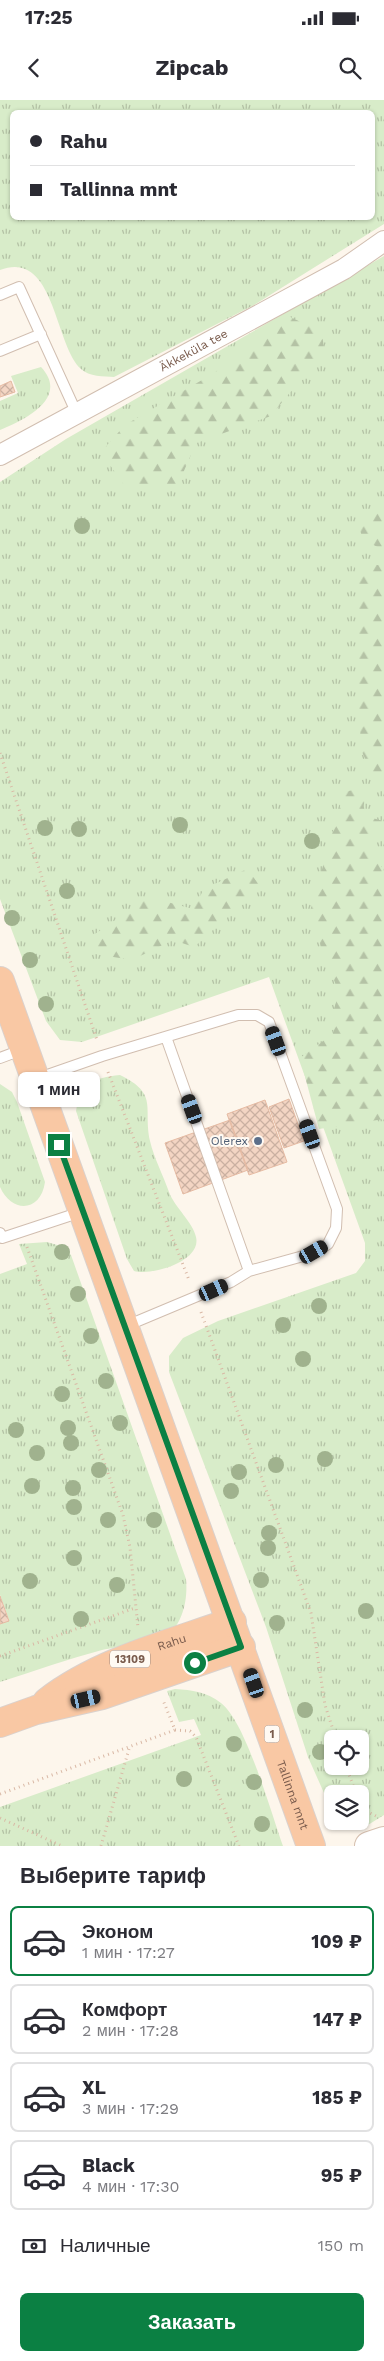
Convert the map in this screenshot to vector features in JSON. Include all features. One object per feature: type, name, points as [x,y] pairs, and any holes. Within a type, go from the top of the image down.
[{"type":"highway","name":"Tallinna mnt","points":[[0,981],[12,1053],[35,1079],[311,1846]]},
{"type":"highway","name":"Rahu","points":[[0,1723],[36,1710],[66,1688],[88,1676],[150,1665],[236,1634]]},
{"type":"main road","points":[[369,1846],[384,1841]]},
{"type":"street","name":"Äkkeküla tee","points":[[0,455],[344,269],[384,241]]},
{"type":"lane","points":[[0,295],[19,287],[77,414]]},
{"type":"lane","points":[[0,351],[41,334]]},
{"type":"lane","points":[[35,1079],[102,1056],[238,1015],[257,1015],[269,1022],[337,1209],[336,1228],[328,1244],[314,1252],[248,1271],[231,1282],[196,1298],[125,1327]]},
{"type":"lane","points":[[166,1037],[248,1271]]},
{"type":"lane","points":[[1,1237],[22,1232],[83,1211]]},
{"type":"path","points":[[0,753],[102,1056],[196,1298],[311,1613],[325,1705],[333,1730]]},
{"type":"path","points":[[22,1232],[123,1515],[130,1547],[138,1628],[150,1665],[176,1730]]},
{"type":"path","points":[[0,1656],[135,1608]]},
{"type":"path","points":[[0,1794],[176,1730],[190,1732],[196,1737],[239,1846]]},
{"type":"path","points":[[101,1846],[129,1748]]},
{"type":"path","points":[[369,1813],[371,1815],[384,1816]]},
{"type":"path","points":[[0,1818],[62,1846]]},
{"type":"green space","points":[[0,100],[384,100],[384,224],[254,305],[114,377],[92,375],[81,369],[72,357],[43,286],[32,273],[18,267],[0,270]]},
{"type":"green space","points":[[384,256],[384,1815],[369,1824],[369,1785],[324,1785],[324,1793],[308,1757],[266,1627],[169,1372],[169,1356],[183,1338],[218,1321],[356,1273],[365,1261],[365,1243],[269,977],[82,1042],[60,1040],[46,1021],[0,899],[0,482],[66,439]]},
{"type":"green space","points":[[286,315],[322,332],[324,350],[271,416],[196,443],[177,487],[126,488],[101,452],[125,425],[214,373]]},
{"type":"green space","points":[[41,367],[49,378],[50,389],[47,398],[31,414],[0,430],[0,401],[18,393],[11,376]]},
{"type":"green space","points":[[384,508],[384,550],[363,540],[354,510]]},
{"type":"green space","points":[[384,562],[384,781],[376,781],[361,750],[358,685],[359,595],[355,565],[380,565]]},
{"type":"green space","points":[[367,787],[362,815],[383,821],[371,848],[384,871],[384,1119],[319,1129],[300,1058],[334,1033],[333,1012],[339,993],[309,915],[344,792]]},
{"type":"green space","points":[[247,869],[261,887],[194,947],[173,940],[132,960],[95,954],[95,934],[149,897],[193,909],[204,889]]},
{"type":"green space","points":[[120,1075],[132,1082],[145,1095],[148,1129],[154,1154],[175,1204],[191,1226],[196,1237],[196,1246],[184,1260],[163,1269],[142,1272],[134,1271],[127,1259],[76,1111],[81,1094],[85,1088],[96,1080]]},
{"type":"green space","points":[[0,1084],[12,1092],[17,1102],[45,1182],[38,1199],[26,1206],[12,1202],[5,1196],[0,1187]]},
{"type":"green space","points":[[47,1242],[64,1247],[71,1255],[186,1579],[186,1596],[183,1612],[175,1628],[162,1639],[149,1643],[102,1650],[0,1682],[0,1624],[9,1620],[0,1595],[0,1274],[27,1264],[19,1244]]},
{"type":"green space","points":[[175,1689],[193,1691],[210,1696],[221,1703],[230,1713],[240,1729],[257,1769],[283,1846],[0,1846],[0,1807],[201,1735],[194,1719],[179,1722],[167,1691]]},
{"type":"building","points":[[11,381],[15,392],[0,397],[0,386]]},
{"type":"building","points":[[289,1099],[304,1141],[284,1148],[269,1107]]},
{"type":"building","name":"Olerex","points":[[265,1100],[287,1162],[249,1175],[227,1114]]},
{"type":"building","points":[[230,1120],[248,1170],[183,1194],[165,1143]]},
{"type":"building","points":[[0,1596],[9,1621],[0,1624]]},
{"type":"place","name":"Olerex","points":[[258,1141]]},
{"type":"route","points":[[59,1145],[241,1647],[195,1663]]}]
